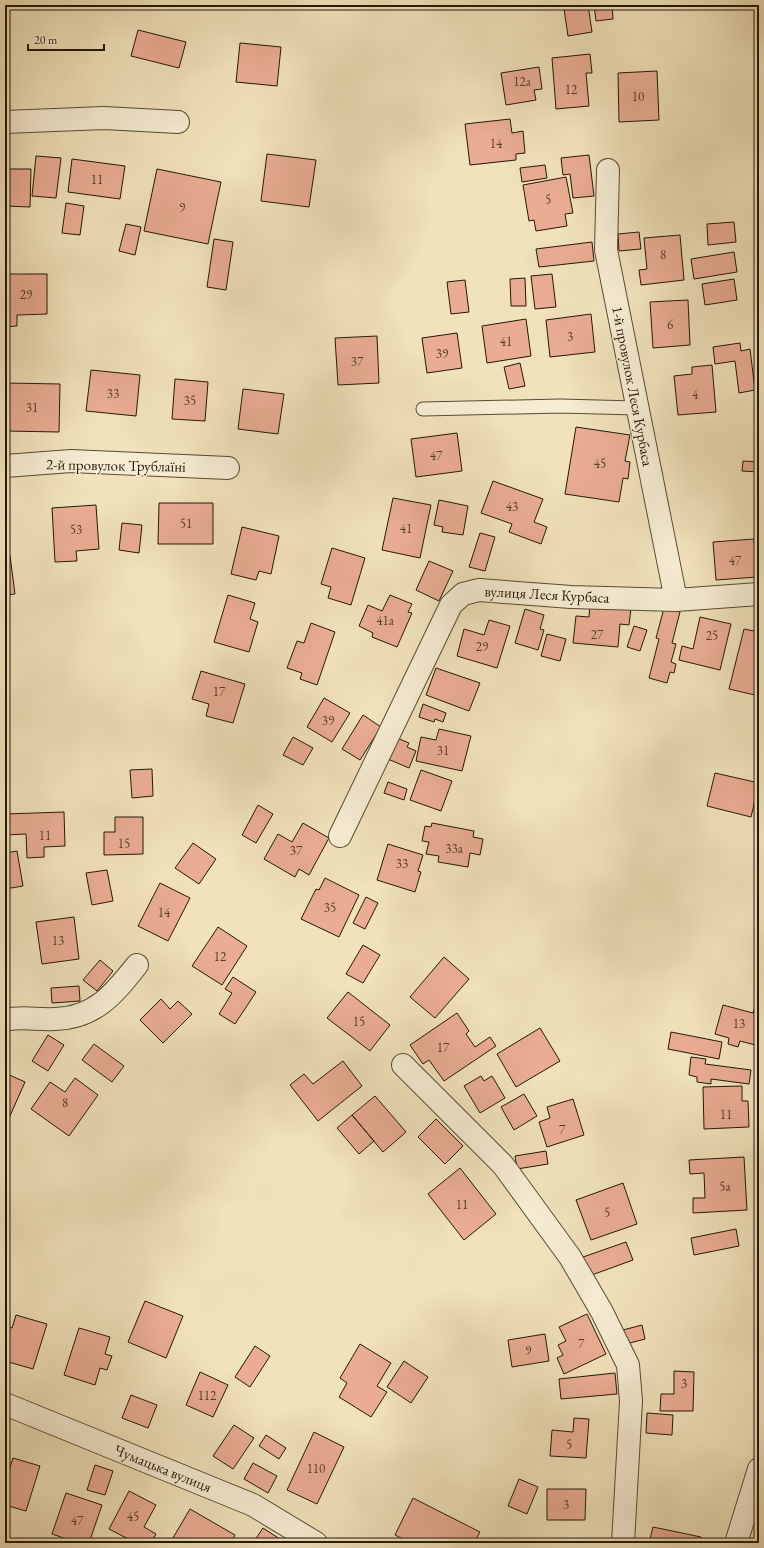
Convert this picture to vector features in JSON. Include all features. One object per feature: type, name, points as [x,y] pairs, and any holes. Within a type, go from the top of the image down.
[{"type":"street","points":[[5,122],[104,118],[178,122]]},
{"type":"street","name":"1-й провулок Леся Курбаса","points":[[608,170],[606,250],[636,408],[676,600]]},
{"type":"street","name":"2-й провулок Трублаїні","points":[[5,466],[71,461],[228,468]]},
{"type":"street","name":"вулиця Леся Курбаса","points":[[340,836],[451,605],[463,594],[479,590],[570,597],[676,600],[759,594]]},
{"type":"street","points":[[5,1020],[18,1017],[55,1019],[79,1015],[99,1006],[120,986],[137,965]]},
{"type":"street","points":[[403,1065],[503,1165],[570,1257],[602,1312],[628,1365],[632,1401],[623,1543]]},
{"type":"street","name":"Чумацька вулиця","points":[[5,1404],[253,1505],[316,1543]]},
{"type":"street","points":[[736,1543],[759,1469]]},
{"type":"lane","points":[[423,409],[560,406],[636,408]]},
{"type":"building","points":[[571,5],[588,5],[592,32],[568,36],[564,9],[572,8]]},
{"type":"building","points":[[594,5],[612,5],[613,19],[596,21]]},
{"type":"building","points":[[138,30],[186,42],[179,68],[131,56]]},
{"type":"building","points":[[240,43],[281,47],[277,86],[236,82]]},
{"type":"building","points":[[590,54],[592,73],[586,73],[589,106],[556,109],[552,58]]},
{"type":"building","points":[[539,67],[542,89],[534,90],[536,100],[506,105],[501,73]]},
{"type":"building","points":[[657,71],[659,120],[619,122],[618,73]]},
{"type":"building","points":[[510,119],[512,133],[523,131],[525,153],[516,154],[516,160],[470,165],[465,124]]},
{"type":"building","points":[[267,154],[316,160],[309,207],[261,201]]},
{"type":"building","points":[[589,155],[594,196],[573,198],[570,174],[563,175],[561,158]]},
{"type":"building","points":[[36,156],[61,158],[56,198],[32,196]]},
{"type":"building","points":[[72,159],[125,166],[120,199],[68,192]]},
{"type":"building","points":[[545,165],[547,178],[522,182],[520,168]]},
{"type":"building","points":[[7,169],[31,169],[30,207],[5,206]]},
{"type":"building","points":[[157,169],[221,182],[208,244],[144,231]]},
{"type":"building","points":[[566,177],[573,213],[565,214],[567,226],[536,231],[534,220],[529,221],[523,185]]},
{"type":"building","points":[[66,203],[84,206],[80,235],[62,233]]},
{"type":"building","points":[[734,222],[736,242],[708,245],[707,224]]},
{"type":"building","points":[[126,224],[141,227],[135,255],[119,251]]},
{"type":"building","points":[[639,232],[641,249],[619,251],[618,234]]},
{"type":"building","points":[[680,235],[684,280],[641,285],[639,270],[647,269],[644,238]]},
{"type":"building","points":[[214,239],[233,242],[226,290],[207,287]]},
{"type":"building","points":[[592,242],[594,261],[539,267],[536,249]]},
{"type":"building","points":[[734,252],[737,272],[694,279],[691,259]]},
{"type":"building","points":[[5,274],[47,274],[47,314],[17,315],[17,326],[5,327]]},
{"type":"building","points":[[552,274],[556,307],[535,309],[531,276]]},
{"type":"building","points":[[525,278],[526,306],[511,306],[510,279]]},
{"type":"building","points":[[734,279],[737,300],[705,305],[702,284]]},
{"type":"building","points":[[465,280],[469,312],[451,314],[447,282]]},
{"type":"building","points":[[688,300],[690,345],[653,348],[650,302]]},
{"type":"building","points":[[591,314],[595,352],[550,357],[546,320]]},
{"type":"building","points":[[526,319],[531,356],[487,363],[482,326]]},
{"type":"building","points":[[457,333],[462,368],[427,373],[422,338]]},
{"type":"building","points":[[377,336],[379,383],[338,385],[335,338]]},
{"type":"building","points":[[740,343],[741,351],[750,349],[755,390],[739,393],[735,361],[715,364],[713,347]]},
{"type":"building","points":[[520,363],[525,386],[509,389],[504,367]]},
{"type":"building","points":[[712,365],[716,412],[678,415],[674,376],[692,374],[692,367]]},
{"type":"building","points":[[91,370],[140,375],[136,416],[86,411]]},
{"type":"building","points":[[175,379],[208,382],[205,421],[172,419]]},
{"type":"building","points":[[5,383],[60,384],[59,432],[5,431]]},
{"type":"building","points":[[243,389],[284,394],[278,434],[238,429]]},
{"type":"building","points":[[576,427],[630,435],[625,461],[630,462],[628,479],[623,478],[619,502],[565,494]]},
{"type":"building","points":[[457,433],[462,471],[416,477],[411,439]]},
{"type":"building","points":[[743,461],[759,462],[759,472],[742,471]]},
{"type":"building","points":[[493,481],[543,499],[534,522],[547,527],[541,544],[509,532],[512,524],[481,513]]},
{"type":"building","points":[[393,498],[431,505],[420,558],[382,550]]},
{"type":"building","points":[[439,500],[468,506],[463,535],[442,532],[443,527],[434,525]]},
{"type":"building","points":[[159,503],[213,503],[213,544],[158,544]]},
{"type":"building","points":[[96,505],[99,549],[76,551],[77,561],[55,562],[52,508]]},
{"type":"building","points":[[122,523],[142,525],[139,553],[119,550]]},
{"type":"building","points":[[242,527],[279,536],[271,574],[259,571],[256,580],[231,574]]},
{"type":"building","points":[[480,533],[495,537],[485,571],[469,567]]},
{"type":"building","points":[[754,539],[757,577],[716,580],[713,542]]},
{"type":"building","points":[[332,548],[365,558],[351,605],[328,598],[331,587],[321,584]]},
{"type":"building","points":[[10,556],[15,594],[5,595],[5,557]]},
{"type":"building","points":[[429,561],[453,571],[439,601],[416,590]]},
{"type":"building","points":[[228,595],[255,603],[250,619],[258,622],[249,652],[214,642]]},
{"type":"building","points":[[390,595],[412,604],[408,612],[412,613],[397,647],[372,637],[373,633],[359,626],[368,605],[382,611]]},
{"type":"building","points":[[590,604],[631,608],[629,625],[620,624],[618,647],[573,643],[576,616],[589,617]]},
{"type":"building","points":[[664,608],[680,612],[672,643],[676,644],[671,662],[676,664],[674,673],[670,672],[667,683],[649,678],[659,639],[656,638]]},
{"type":"building","points":[[525,609],[544,615],[540,629],[544,630],[538,650],[515,643]]},
{"type":"building","points":[[700,617],[731,624],[720,670],[679,660],[682,646],[693,649]]},
{"type":"building","points":[[489,620],[510,626],[497,668],[457,656],[464,629],[484,635]]},
{"type":"building","points":[[311,623],[335,632],[317,685],[300,679],[302,673],[287,668],[297,641],[304,643]]},
{"type":"building","points":[[634,626],[647,630],[640,651],[627,647]]},
{"type":"building","points":[[744,629],[759,632],[759,696],[729,689]]},
{"type":"building","points":[[547,634],[566,639],[560,661],[541,656]]},
{"type":"building","points":[[436,668],[480,683],[469,711],[426,695]]},
{"type":"building","points":[[201,671],[245,684],[233,723],[206,716],[209,704],[192,699]]},
{"type":"building","points":[[324,698],[350,713],[332,742],[307,727]]},
{"type":"building","points":[[423,704],[446,713],[443,722],[435,719],[434,722],[419,717]]},
{"type":"building","points":[[363,715],[381,727],[360,760],[342,749]]},
{"type":"building","points":[[439,729],[471,736],[462,771],[416,761],[421,737],[436,740]]},
{"type":"building","points":[[392,736],[409,743],[407,747],[416,751],[409,768],[383,757]]},
{"type":"building","points":[[293,737],[313,748],[303,765],[283,755]]},
{"type":"building","points":[[152,769],[153,796],[132,798],[130,770]]},
{"type":"building","points":[[421,770],[452,781],[441,811],[410,800]]},
{"type":"building","points":[[715,773],[759,783],[751,817],[707,806]]},
{"type":"building","points":[[388,782],[407,789],[404,800],[384,793]]},
{"type":"building","points":[[258,805],[273,814],[256,843],[242,835]]},
{"type":"building","points":[[64,812],[65,846],[44,847],[44,857],[27,858],[26,834],[5,835],[5,814]]},
{"type":"building","points":[[115,817],[143,817],[143,854],[104,855],[104,832],[115,832]]},
{"type":"building","points":[[303,823],[329,838],[309,875],[299,869],[295,877],[264,859],[278,834],[292,842]]},
{"type":"building","points":[[432,823],[474,831],[473,837],[483,839],[480,855],[470,853],[468,867],[438,862],[439,856],[426,854],[429,842],[422,841],[425,826],[431,827]]},
{"type":"building","points":[[193,843],[216,859],[199,884],[175,868]]},
{"type":"building","points":[[388,844],[423,855],[418,871],[421,872],[415,892],[377,880]]},
{"type":"building","points":[[17,851],[23,886],[5,889],[5,853]]},
{"type":"building","points":[[107,870],[113,901],[92,905],[86,873]]},
{"type":"building","points":[[325,878],[359,895],[339,937],[301,919],[316,889],[319,890]]},
{"type":"building","points":[[160,883],[190,898],[168,941],[138,926]]},
{"type":"building","points":[[366,897],[378,903],[365,929],[353,923]]},
{"type":"building","points":[[74,917],[79,959],[42,964],[36,922]]},
{"type":"building","points":[[218,927],[247,946],[222,985],[192,966]]},
{"type":"building","points":[[363,945],[380,955],[363,983],[346,974]]},
{"type":"building","points":[[444,957],[469,979],[435,1018],[410,997]]},
{"type":"building","points":[[100,960],[113,971],[97,991],[83,980]]},
{"type":"building","points":[[233,977],[256,992],[235,1024],[219,1014],[232,993],[225,989]]},
{"type":"building","points":[[79,986],[80,1001],[52,1003],[51,988]]},
{"type":"building","points":[[348,992],[390,1025],[370,1051],[327,1018]]},
{"type":"building","points":[[161,999],[170,1009],[178,1001],[192,1014],[163,1043],[140,1020]]},
{"type":"building","points":[[757,1000],[759,1001],[759,1046],[740,1041],[738,1047],[728,1044],[729,1038],[715,1034],[723,1005],[753,1013]]},
{"type":"building","points":[[457,1013],[469,1031],[466,1034],[475,1047],[490,1037],[496,1046],[444,1081],[429,1060],[423,1064],[410,1045]]},
{"type":"building","points":[[540,1028],[560,1061],[516,1087],[497,1054]]},
{"type":"building","points":[[671,1032],[722,1042],[719,1059],[668,1049]]},
{"type":"building","points":[[48,1035],[64,1045],[48,1071],[32,1061]]},
{"type":"building","points":[[94,1044],[124,1066],[112,1082],[82,1060]]},
{"type":"building","points":[[691,1057],[706,1059],[705,1064],[751,1070],[749,1084],[711,1079],[711,1084],[697,1082],[697,1077],[689,1075]]},
{"type":"building","points":[[343,1061],[362,1086],[318,1121],[290,1085],[304,1074],[313,1084]]},
{"type":"building","points":[[5,1073],[25,1082],[6,1125],[5,1124]]},
{"type":"building","points":[[481,1076],[484,1081],[492,1076],[505,1098],[480,1113],[464,1086]]},
{"type":"building","points":[[75,1078],[98,1095],[69,1136],[31,1109],[50,1082],[65,1092]]},
{"type":"building","points":[[742,1086],[742,1101],[748,1101],[749,1127],[704,1129],[703,1087]]},
{"type":"building","points":[[524,1094],[537,1116],[514,1130],[501,1107]]},
{"type":"building","points":[[375,1096],[406,1132],[383,1152],[352,1115]]},
{"type":"building","points":[[573,1099],[584,1135],[547,1147],[539,1122],[550,1118],[547,1107]]},
{"type":"building","points":[[352,1115],[374,1141],[359,1154],[337,1128]]},
{"type":"building","points":[[436,1119],[463,1146],[445,1164],[418,1137]]},
{"type":"building","points":[[546,1151],[548,1164],[517,1169],[515,1156]]},
{"type":"building","points":[[744,1157],[747,1210],[693,1213],[693,1198],[705,1198],[704,1173],[690,1174],[689,1160]]},
{"type":"building","points":[[460,1168],[496,1214],[464,1240],[428,1194]]},
{"type":"building","points":[[623,1183],[637,1224],[591,1240],[576,1200]]},
{"type":"building","points":[[736,1229],[739,1246],[694,1255],[691,1238]]},
{"type":"building","points":[[626,1242],[633,1260],[589,1276],[583,1257]]},
{"type":"building","points":[[145,1301],[183,1316],[166,1358],[128,1342]]},
{"type":"building","points":[[587,1314],[606,1354],[564,1374],[557,1358],[563,1355],[558,1345],[566,1341],[559,1327]]},
{"type":"building","points":[[16,1315],[47,1324],[33,1369],[5,1361],[5,1326],[12,1328]]},
{"type":"building","points":[[642,1325],[645,1339],[626,1344],[623,1330]]},
{"type":"building","points":[[79,1328],[110,1337],[105,1354],[112,1356],[107,1370],[100,1368],[95,1385],[64,1375]]},
{"type":"building","points":[[545,1334],[549,1361],[512,1367],[508,1340]]},
{"type":"building","points":[[360,1344],[391,1363],[377,1386],[387,1392],[371,1417],[339,1397],[347,1383],[340,1378]]},
{"type":"building","points":[[255,1346],[270,1356],[250,1387],[235,1377]]},
{"type":"building","points":[[404,1361],[428,1377],[411,1403],[387,1387]]},
{"type":"building","points":[[674,1371],[694,1372],[693,1411],[660,1411],[661,1394],[674,1394]]},
{"type":"building","points":[[200,1372],[228,1385],[213,1417],[186,1405]]},
{"type":"building","points":[[615,1373],[617,1394],[561,1399],[559,1379]]},
{"type":"building","points":[[131,1395],[157,1405],[148,1428],[122,1418]]},
{"type":"building","points":[[647,1413],[673,1415],[672,1435],[646,1433]]},
{"type":"building","points":[[574,1418],[589,1419],[586,1458],[550,1456],[552,1430],[573,1432]]},
{"type":"building","points":[[234,1425],[254,1438],[233,1469],[213,1456]]},
{"type":"building","points":[[314,1432],[344,1447],[317,1504],[287,1490]]},
{"type":"building","points":[[266,1435],[286,1448],[279,1459],[259,1446]]},
{"type":"building","points":[[13,1458],[40,1466],[26,1511],[5,1505],[5,1483]]},
{"type":"building","points":[[253,1463],[277,1476],[268,1493],[244,1479]]},
{"type":"building","points":[[95,1465],[113,1471],[105,1495],[87,1490]]},
{"type":"building","points":[[519,1479],[538,1487],[527,1514],[508,1506]]},
{"type":"building","points":[[547,1489],[586,1489],[585,1520],[547,1520]]},
{"type":"building","points":[[129,1491],[156,1505],[144,1527],[156,1534],[151,1543],[136,1543],[109,1529]]},
{"type":"building","points":[[66,1493],[102,1505],[89,1543],[78,1543],[52,1534]]},
{"type":"building","points":[[413,1498],[480,1532],[474,1543],[411,1543],[395,1535]]},
{"type":"building","points":[[759,1499],[759,1519],[753,1518]]},
{"type":"building","points":[[190,1509],[235,1535],[231,1543],[170,1543]]},
{"type":"building","points":[[653,1527],[701,1537],[700,1543],[649,1543]]},
{"type":"building","points":[[263,1528],[286,1543],[253,1543]]}]
